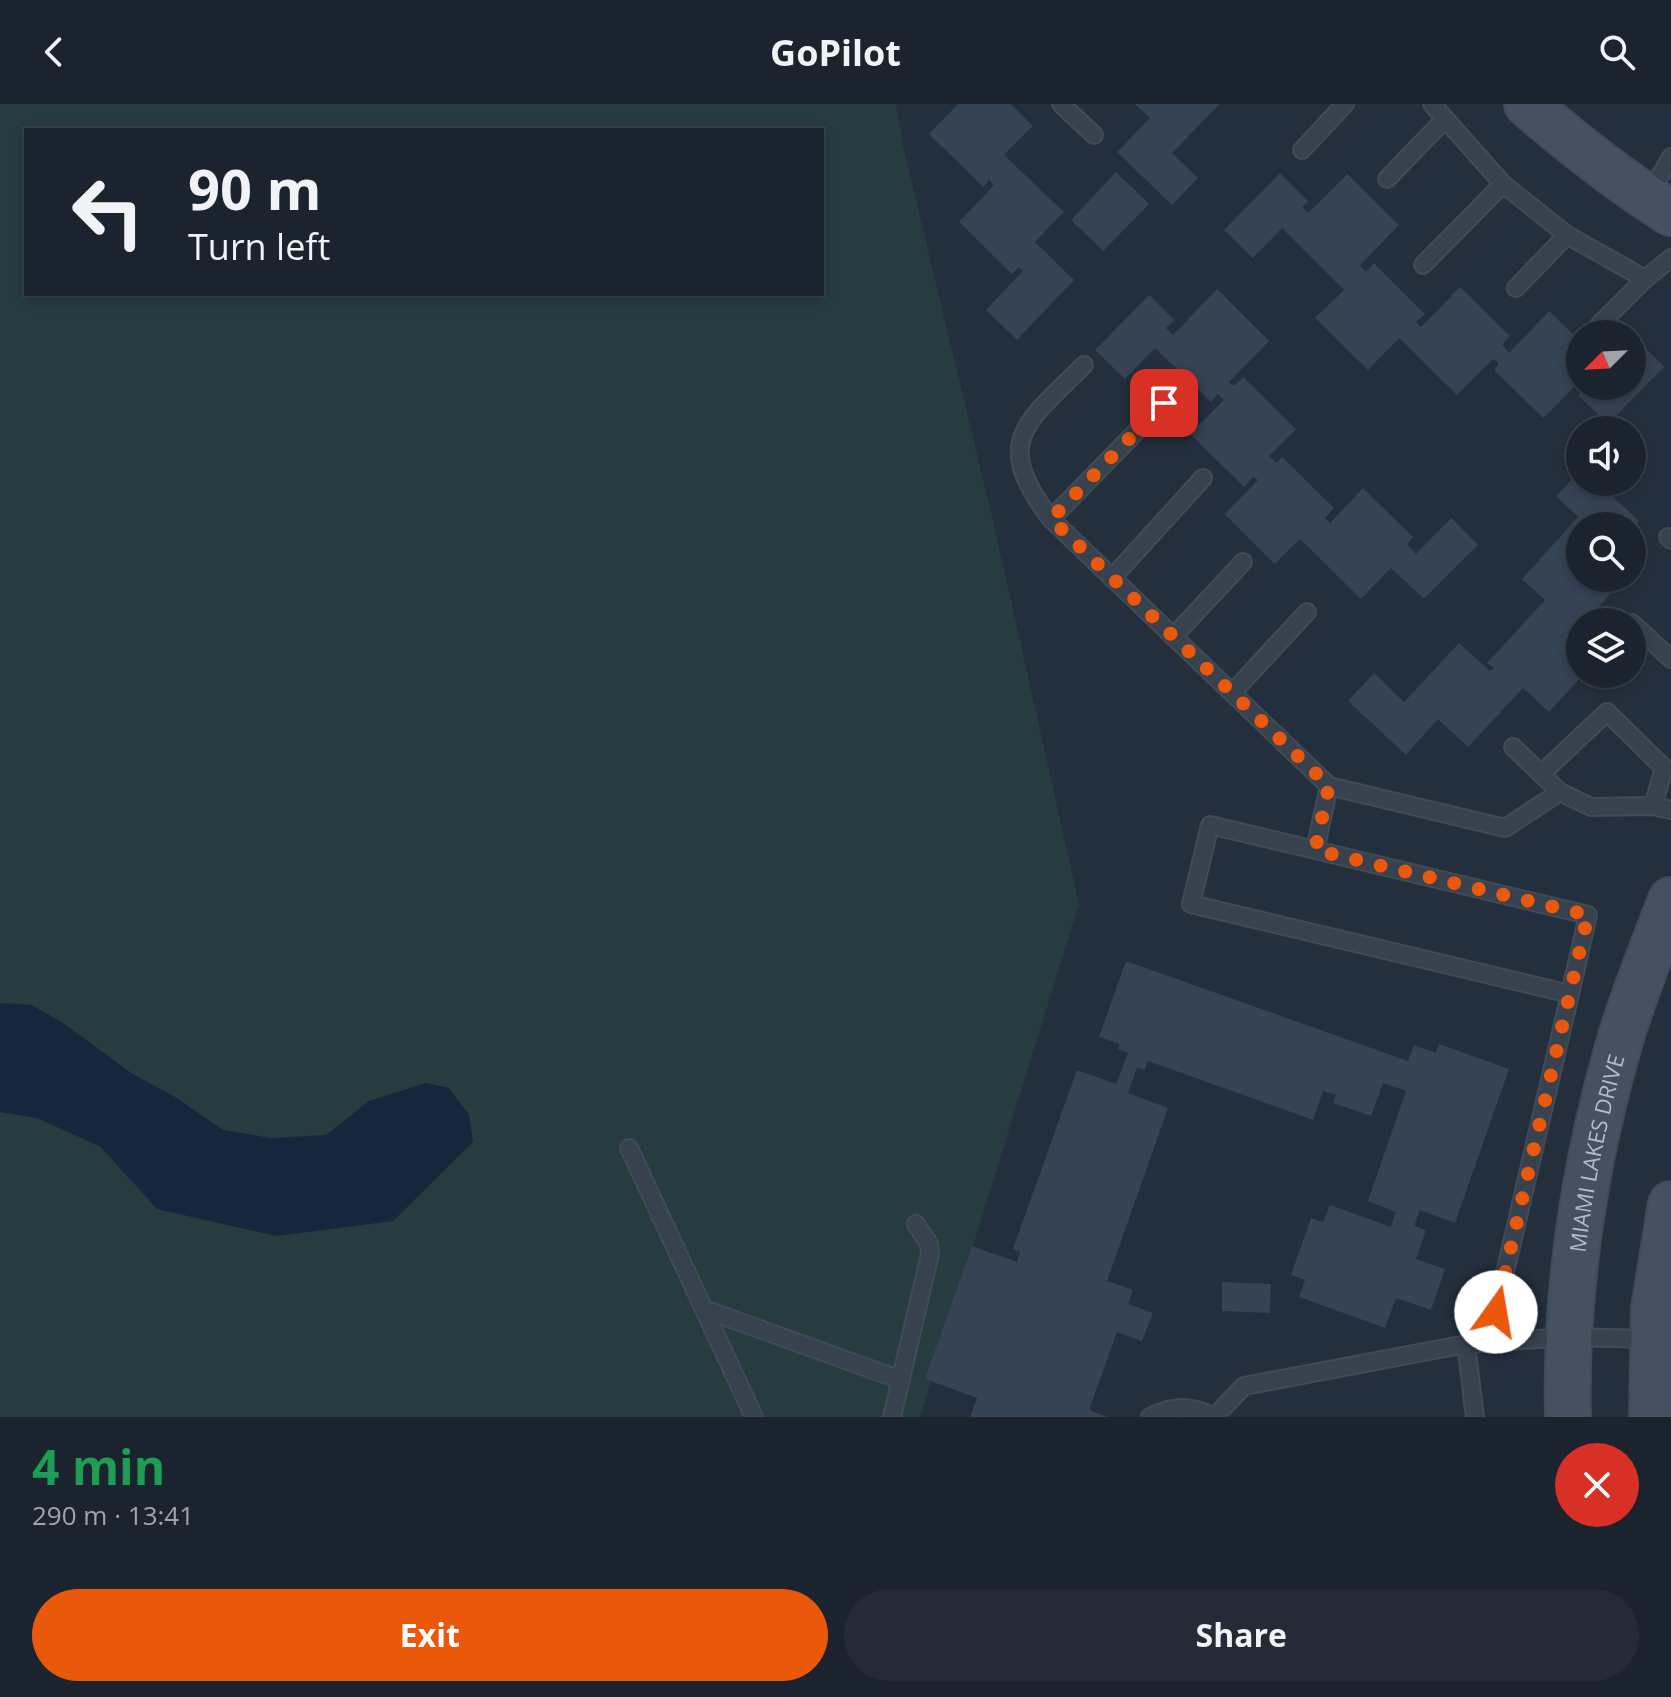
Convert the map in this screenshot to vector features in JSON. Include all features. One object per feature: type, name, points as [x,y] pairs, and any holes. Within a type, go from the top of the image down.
[{"type":"main road","points":[[1527,104],[1553,127],[1659,205]]},
{"type":"main road","name":"MIAMI LAKES DRIVE","points":[[1568,1417],[1568,1337],[1578,1231],[1598,1125],[1621,1036],[1671,900]]},
{"type":"main road","points":[[1652,1417],[1652,1340],[1658,1276],[1671,1204]]},
{"type":"lane","points":[[1061,104],[1094,135]]},
{"type":"lane","points":[[1302,150],[1345,104]]},
{"type":"lane","points":[[1432,104],[1503,184],[1567,235],[1645,279]]},
{"type":"lane","points":[[1387,179],[1445,119]]},
{"type":"lane","points":[[1659,205],[1671,157]]},
{"type":"lane","points":[[1423,265],[1503,184]]},
{"type":"lane","points":[[1516,288],[1567,235]]},
{"type":"lane","points":[[1604,320],[1671,258]]},
{"type":"lane","points":[[1084,365],[1028,421],[1018,454],[1031,493],[1051,519],[1329,786],[1505,828],[1560,792]]},
{"type":"lane","points":[[1051,519],[1164,403]]},
{"type":"lane","points":[[1112,578],[1203,478]]},
{"type":"lane","points":[[1173,637],[1243,562]]},
{"type":"lane","points":[[1232,693],[1307,612]]},
{"type":"lane","points":[[1646,636],[1671,659]]},
{"type":"lane","points":[[1541,774],[1607,712],[1668,760],[1653,806]]},
{"type":"lane","points":[[1513,747],[1560,792],[1591,807],[1653,806],[1671,810]]},
{"type":"lane","points":[[1315,850],[1329,786]]},
{"type":"lane","points":[[1489,1341],[1570,994],[1588,915],[1210,825],[1191,904],[1570,994]]},
{"type":"lane","points":[[629,1148],[754,1417]]},
{"type":"lane","points":[[892,1417],[930,1254],[929,1244],[916,1224]]},
{"type":"lane","points":[[704,1309],[901,1380]]},
{"type":"lane","points":[[1150,1417],[1182,1407],[1199,1409],[1214,1417],[1244,1386],[1466,1344],[1568,1337],[1652,1340]]},
{"type":"lane","points":[[1466,1344],[1475,1417]]},
{"type":"green space","points":[[0,104],[896,104],[903,146],[994,525],[1079,904],[920,1417],[0,1417]]},
{"type":"water","points":[[0,1003],[31,1005],[60,1021],[134,1075],[172,1095],[223,1130],[270,1138],[326,1135],[369,1101],[426,1083],[449,1088],[469,1115],[473,1142],[393,1221],[276,1236],[157,1209],[101,1147],[37,1118],[0,1112]]},
{"type":"building","points":[[958,104],[1011,104],[1033,126],[1004,155],[1064,212],[1035,242],[1074,280],[1017,340],[986,310],[1023,271],[1019,267],[1012,274],[959,222],[994,185],[989,180],[983,187],[929,134]]},
{"type":"building","points":[[1135,104],[1220,104],[1172,153],[1198,178],[1172,205],[1117,152],[1150,118]]},
{"type":"building","points":[[1116,172],[1149,204],[1103,251],[1071,220]]},
{"type":"building","points":[[1280,173],[1308,201],[1302,207],[1308,213],[1347,174],[1399,225],[1360,265],[1366,272],[1374,263],[1425,314],[1416,322],[1421,327],[1460,287],[1510,336],[1502,345],[1509,353],[1549,311],[1566,327],[1566,395],[1543,418],[1494,370],[1499,364],[1493,359],[1457,395],[1399,338],[1368,370],[1315,318],[1344,290],[1282,228],[1253,258],[1224,230]]},
{"type":"building","points":[[1217,289],[1269,341],[1229,382],[1234,386],[1243,377],[1296,429],[1269,456],[1277,463],[1282,457],[1334,508],[1325,518],[1330,523],[1363,488],[1413,537],[1407,544],[1416,554],[1451,518],[1478,545],[1424,599],[1391,568],[1361,599],[1300,539],[1275,564],[1225,514],[1258,480],[1253,477],[1244,487],[1190,434],[1224,400],[1218,394],[1211,402],[1155,348],[1125,379],[1095,350],[1149,295],[1174,320],[1166,328],[1173,335]]},
{"type":"building","points":[[1646,349],[1664,367],[1646,385]]},
{"type":"building","points":[[1583,400],[1632,400],[1616,416],[1600,416]]},
{"type":"building","points":[[1566,486],[1566,496],[1612,496],[1629,512],[1573,512],[1556,496]]},
{"type":"building","points":[[1566,530],[1566,592],[1612,592],[1598,608],[1566,608],[1566,688],[1571,688],[1549,712],[1523,688],[1468,747],[1438,719],[1406,755],[1348,701],[1374,673],[1404,702],[1459,643],[1490,671],[1494,668],[1487,663],[1545,600],[1522,579]]},
{"type":"building","points":[[1126,961],[1408,1061],[1414,1045],[1436,1053],[1439,1044],[1509,1069],[1455,1223],[1420,1210],[1414,1226],[1426,1230],[1416,1259],[1445,1269],[1431,1310],[1396,1298],[1385,1328],[1299,1297],[1305,1280],[1291,1275],[1311,1218],[1323,1222],[1330,1205],[1391,1227],[1396,1212],[1368,1201],[1406,1091],[1383,1083],[1371,1116],[1333,1103],[1336,1095],[1323,1091],[1313,1120],[1148,1061],[1144,1070],[1137,1067],[1128,1093],[1168,1108],[1107,1281],[1133,1290],[1128,1304],[1153,1313],[1142,1341],[1117,1332],[1089,1410],[1107,1417],[970,1417],[977,1398],[925,1379],[972,1246],[1017,1262],[1020,1252],[1013,1249],[1077,1070],[1116,1084],[1128,1053],[1118,1049],[1120,1044],[1099,1037]]},
{"type":"building","points":[[1222,1282],[1271,1284],[1270,1313],[1222,1311]]},
{"type":"route","points":[[1164,403],[1051,519],[1329,786],[1315,850],[1588,915],[1496,1312]]}]
